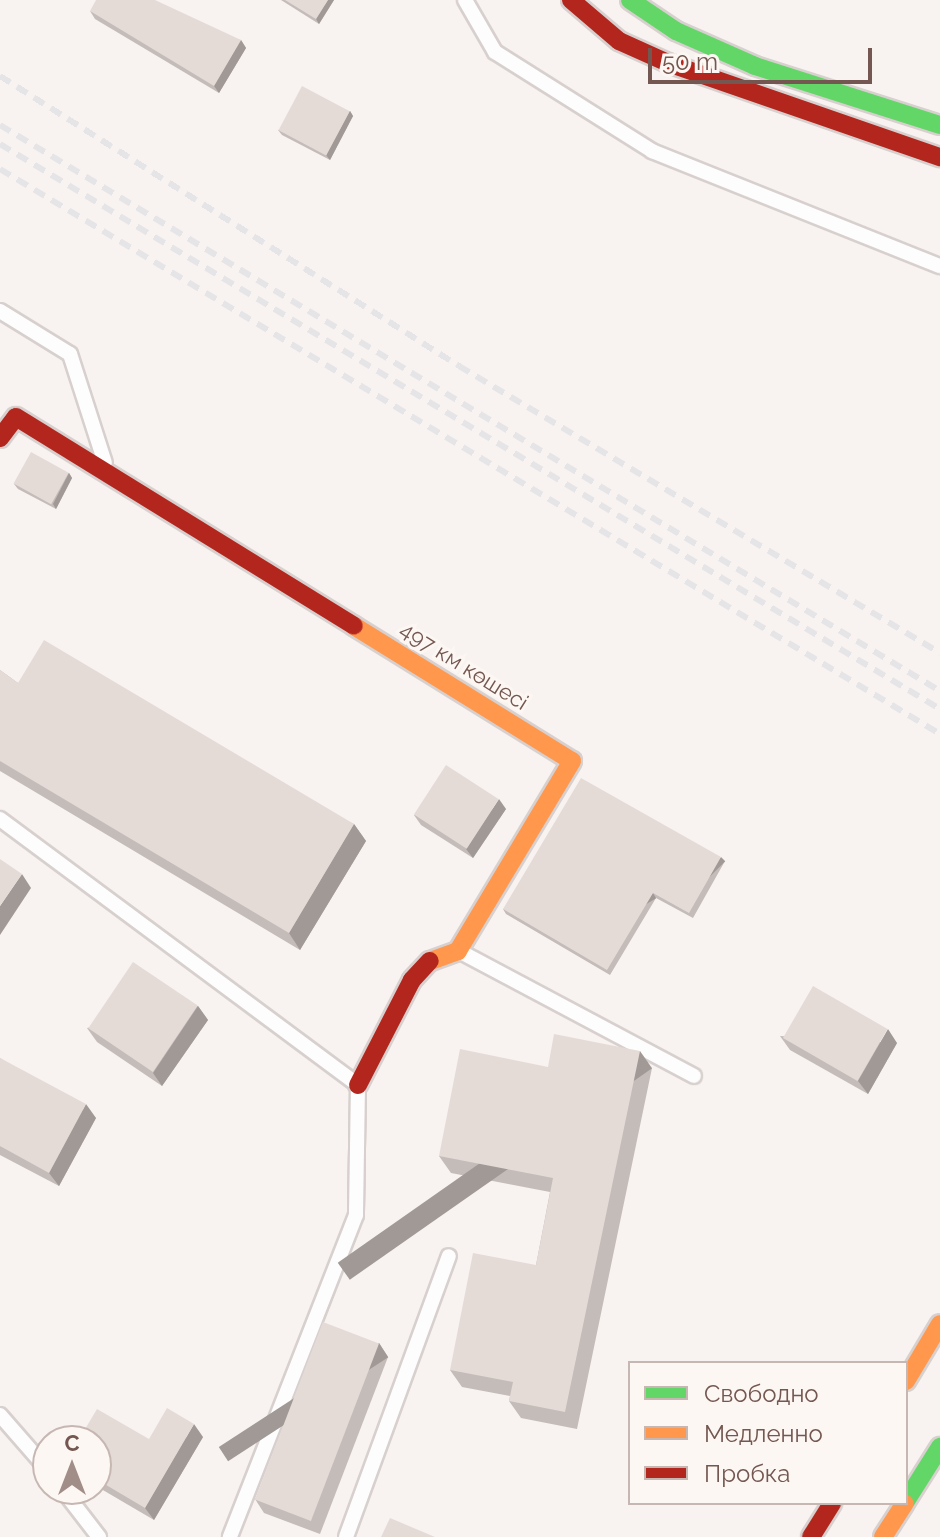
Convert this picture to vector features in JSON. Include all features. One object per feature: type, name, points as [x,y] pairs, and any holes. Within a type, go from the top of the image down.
[{"type":"street","points":[[571,0],[619,41],[668,63],[940,157]]},
{"type":"street","points":[[630,0],[676,31],[755,66],[940,125]]},
{"type":"street","name":"497 км көшесі","points":[[0,438],[16,417],[572,761],[458,951]]},
{"type":"street","points":[[358,1085],[424,963],[458,951]]},
{"type":"street","points":[[908,1378],[940,1324]]},
{"type":"street","points":[[908,1497],[940,1447]]},
{"type":"street","points":[[811,1537],[831,1505]]},
{"type":"street","points":[[883,1537],[903,1505]]},
{"type":"lane","points":[[465,0],[495,52],[652,151],[940,266]]},
{"type":"lane","points":[[0,311],[70,354],[109,475]]},
{"type":"lane","points":[[0,819],[358,1085],[356,1215],[230,1537]]},
{"type":"lane","points":[[458,951],[694,1076]]},
{"type":"lane","points":[[346,1537],[449,1256]]},
{"type":"lane","points":[[0,1415],[32,1452]]},
{"type":"lane","points":[[74,1505],[99,1537]]},
{"type":"building","points":[[96,0],[155,0],[241,40],[214,86],[90,11]]},
{"type":"building","points":[[285,0],[328,0],[316,19]]},
{"type":"building","points":[[302,86],[350,111],[326,155],[279,130]]},
{"type":"building","points":[[31,452],[69,473],[51,504],[14,483]]},
{"type":"building","points":[[44,640],[354,824],[289,933],[0,761],[0,670],[18,683]]},
{"type":"building","points":[[446,765],[499,799],[467,849],[414,814]]},
{"type":"building","points":[[581,778],[721,857],[689,913],[653,893],[607,970],[503,909]]},
{"type":"building","points":[[0,859],[22,874],[0,906]]},
{"type":"building","points":[[133,962],[198,1006],[153,1072],[88,1028]]},
{"type":"building","points":[[813,986],[887,1029],[857,1081],[783,1038]]},
{"type":"building","points":[[554,1034],[640,1051],[565,1412],[509,1401],[513,1382],[450,1370],[473,1253],[536,1265],[553,1178],[439,1156],[460,1049],[548,1067]]},
{"type":"building","points":[[0,1058],[86,1104],[49,1173],[0,1146]]},
{"type":"building","points":[[323,1322],[379,1344],[311,1521],[255,1499]]},
{"type":"building","points":[[167,1408],[194,1424],[145,1508],[112,1488],[112,1425],[88,1425],[97,1409],[149,1439]]},
{"type":"building","points":[[390,1518],[435,1537],[381,1537]]},
{"type":"railway","points":[[0,76],[459,366],[940,653]]},
{"type":"railway","points":[[0,125],[940,691]]},
{"type":"railway","points":[[0,144],[940,709]]},
{"type":"railway","points":[[0,169],[940,734]]},
{"type":"traffic: fast","points":[[630,0],[676,31],[755,66],[940,125]]},
{"type":"traffic: fast","points":[[908,1498],[940,1447]]},
{"type":"traffic: slow","points":[[354,626],[572,761],[458,951],[430,961]]},
{"type":"traffic: slow","points":[[908,1378],[940,1324]]},
{"type":"traffic: slow","points":[[883,1537],[904,1505]]},
{"type":"traffic: jam","points":[[571,0],[619,41],[668,63],[940,157]]},
{"type":"traffic: jam","points":[[0,438],[16,417],[354,626]]},
{"type":"traffic: jam","points":[[358,1085],[412,980],[430,961]]},
{"type":"traffic: jam","points":[[811,1537],[831,1505]]}]
